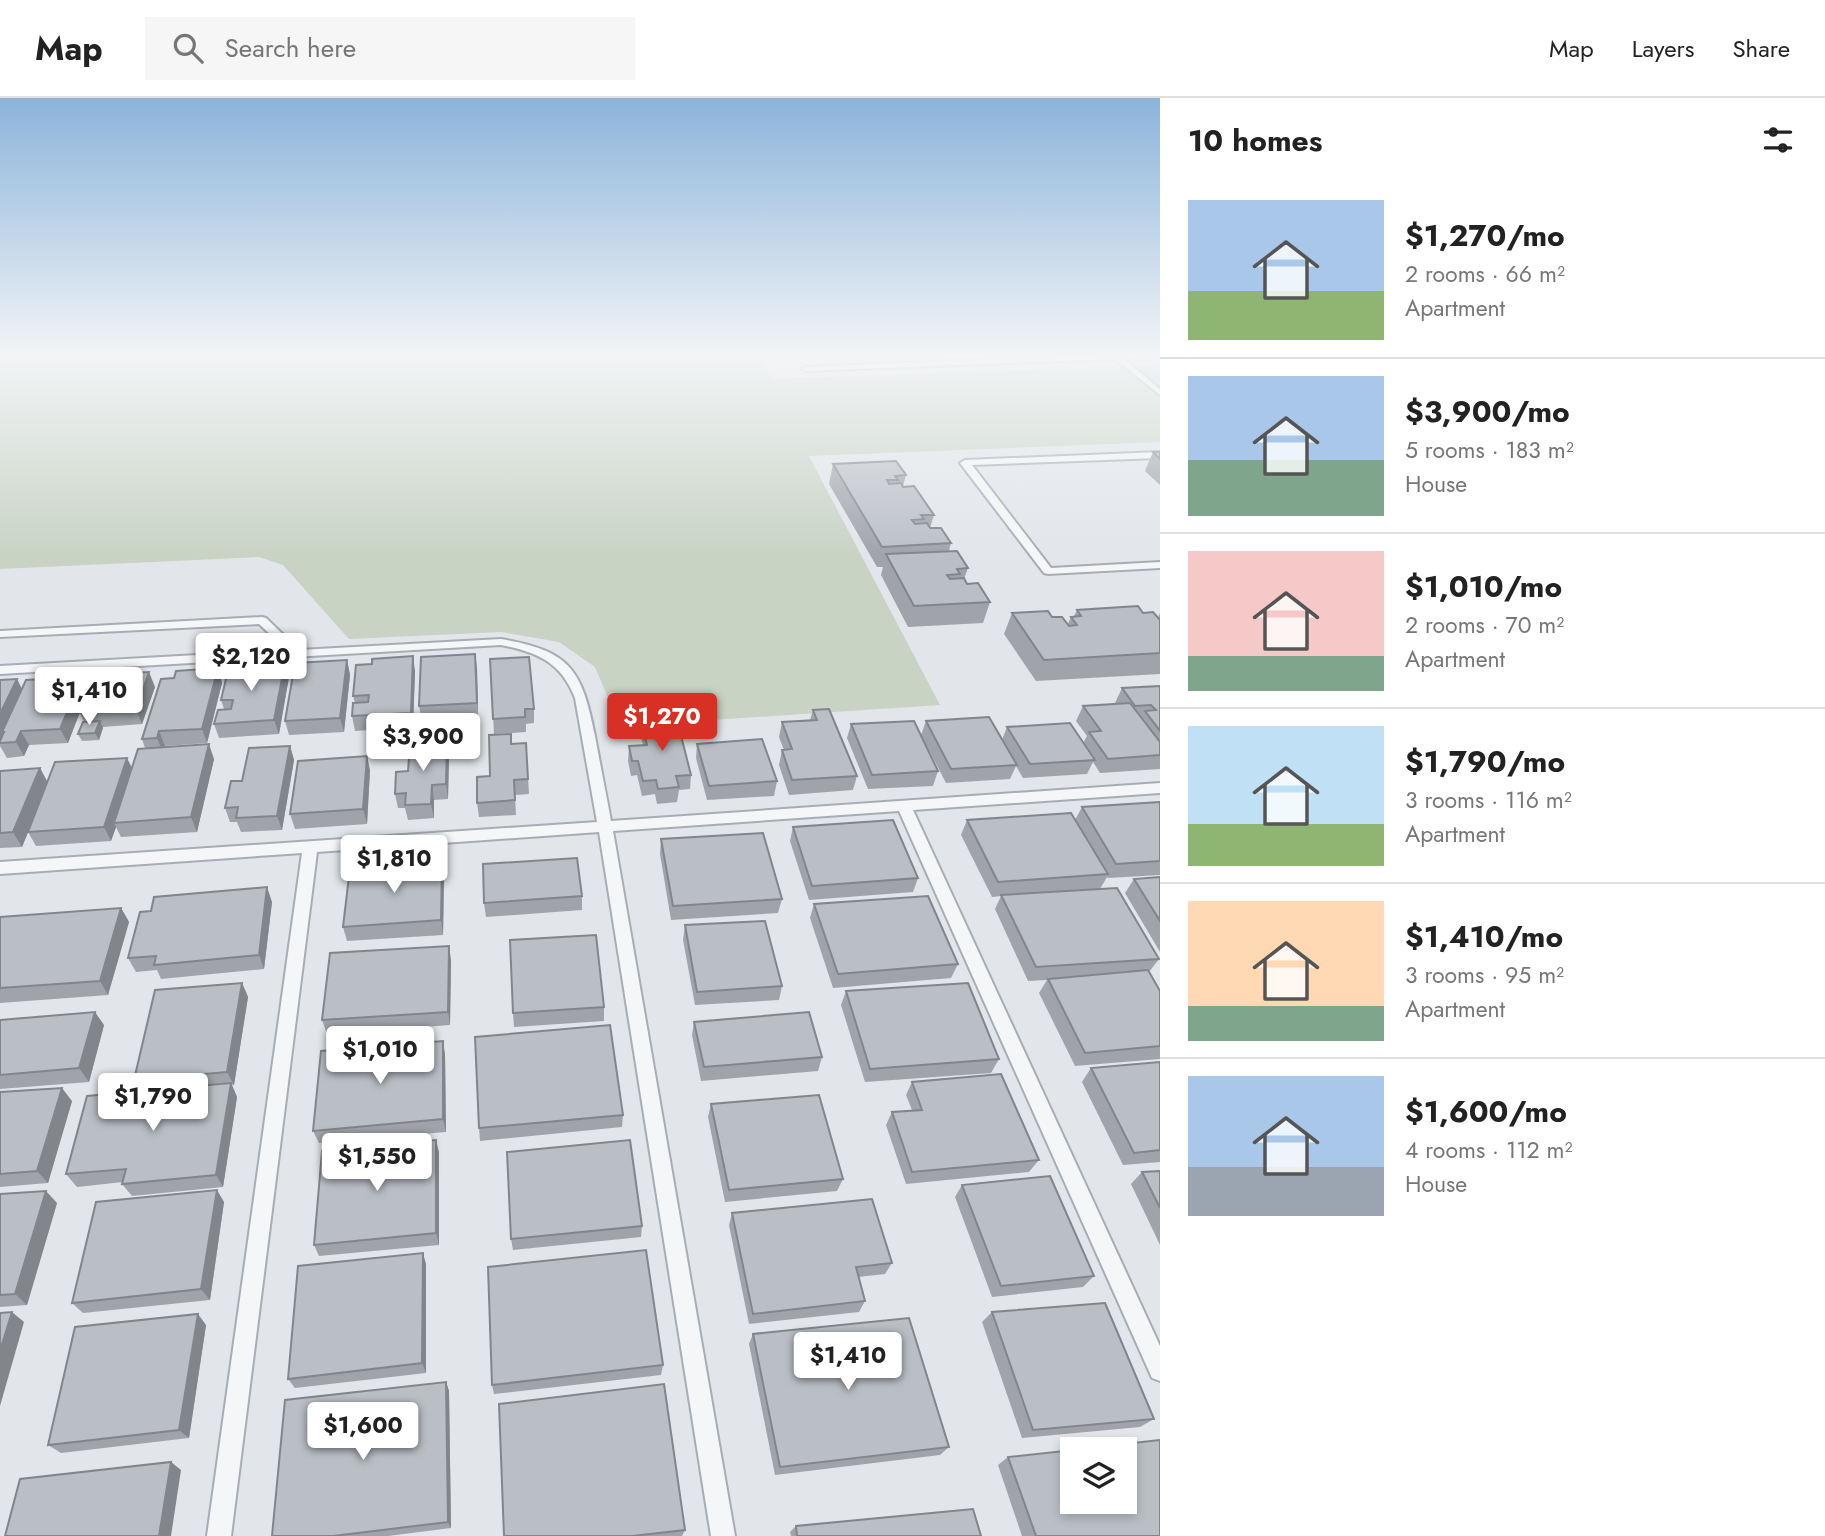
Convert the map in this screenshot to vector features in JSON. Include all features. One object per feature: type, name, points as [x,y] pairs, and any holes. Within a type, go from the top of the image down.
[{"type":"lane","points":[[1160,454],[965,463],[1048,571],[1160,565]]},
{"type":"lane","points":[[0,634],[262,620],[297,653]]},
{"type":"lane","points":[[0,670],[501,642],[527,646],[550,656],[565,667],[576,681],[606,826],[723,1536]]},
{"type":"lane","points":[[0,868],[1160,788]]},
{"type":"lane","points":[[904,806],[1160,1370]]},
{"type":"lane","points":[[219,1536],[310,846]]},
{"type":"green space","points":[[0,422],[1160,422],[1160,442],[809,456],[940,705],[620,726],[595,667],[559,642],[501,632],[349,639],[283,565],[259,557],[0,569]]},
{"type":"building","points":[[896,461],[906,475],[895,476],[898,480],[887,480],[889,484],[914,486],[934,515],[921,515],[924,519],[912,520],[915,524],[927,523],[930,528],[941,528],[951,543],[882,547],[833,464]]},
{"type":"building","points":[[957,551],[968,568],[957,569],[960,574],[947,575],[950,579],[964,578],[967,584],[978,583],[990,602],[914,606],[886,554]]},
{"type":"building","points":[[1138,606],[1143,613],[1153,612],[1160,620],[1160,653],[1044,660],[1012,613],[1048,611],[1052,617],[1062,617],[1069,626],[1077,625],[1071,617],[1081,616],[1077,610]]},
{"type":"building","points":[[475,654],[477,703],[419,706],[421,657]]},
{"type":"building","points":[[413,656],[411,713],[352,716],[353,703],[368,702],[369,695],[353,696],[356,665],[372,664],[372,659]]},
{"type":"building","points":[[529,657],[534,709],[525,709],[525,717],[493,719],[490,659]]},
{"type":"building","points":[[347,660],[340,718],[285,721],[295,663]]},
{"type":"building","points":[[285,663],[274,720],[214,724],[218,710],[231,709],[233,700],[221,700],[229,666]]},
{"type":"building","points":[[218,668],[202,729],[159,731],[157,738],[142,739],[161,679],[174,678],[176,671]]},
{"type":"building","points":[[149,672],[136,710],[80,713],[95,675]]},
{"type":"building","points":[[82,677],[60,729],[21,731],[16,742],[0,743],[2,732],[26,680]]},
{"type":"building","points":[[17,679],[0,714],[0,680]]},
{"type":"building","points":[[1160,686],[1160,731],[1145,711],[1156,710],[1151,705],[1135,706],[1122,688]]},
{"type":"building","points":[[1130,703],[1160,742],[1160,755],[1108,759],[1089,732],[1101,731],[1083,706]]},
{"type":"building","points":[[829,709],[857,776],[792,780],[782,750],[792,749],[782,722],[817,720],[813,710]]},
{"type":"building","points":[[676,716],[691,775],[676,776],[679,787],[658,789],[656,780],[643,781],[638,761],[632,761],[629,746],[647,745],[641,719]]},
{"type":"building","points":[[989,717],[1017,765],[951,769],[926,721]]},
{"type":"building","points":[[100,721],[95,733],[78,734],[83,722]]},
{"type":"building","points":[[914,721],[938,771],[872,775],[851,724]]},
{"type":"building","points":[[1070,723],[1095,760],[1030,764],[1007,727]]},
{"type":"building","points":[[511,734],[511,744],[526,743],[528,779],[514,780],[515,800],[477,803],[477,777],[490,776],[489,735]]},
{"type":"building","points":[[762,739],[777,781],[709,786],[697,744]]},
{"type":"building","points":[[447,742],[446,784],[432,785],[431,804],[405,805],[406,793],[395,794],[396,772],[408,771],[410,744]]},
{"type":"building","points":[[209,744],[191,817],[114,823],[138,749]]},
{"type":"building","points":[[290,746],[277,816],[236,818],[238,807],[225,808],[231,781],[242,781],[249,748]]},
{"type":"building","points":[[367,756],[363,809],[290,814],[298,761]]},
{"type":"building","points":[[127,758],[104,827],[28,832],[55,762]]},
{"type":"building","points":[[40,768],[13,832],[0,833],[0,771]]},
{"type":"building","points":[[1160,802],[1160,861],[1116,864],[1082,807]]},
{"type":"building","points":[[1071,813],[1108,874],[998,882],[967,820]]},
{"type":"building","points":[[893,820],[918,878],[812,886],[793,827]]},
{"type":"building","points":[[763,833],[782,899],[673,906],[661,839]]},
{"type":"building","points":[[577,858],[582,896],[484,903],[483,864]]},
{"type":"building","points":[[442,862],[441,920],[343,927],[350,868]]},
{"type":"building","points":[[1160,877],[1160,921],[1134,879]]},
{"type":"building","points":[[267,887],[259,955],[154,965],[156,956],[128,958],[140,912],[151,911],[154,897]]},
{"type":"building","points":[[1117,888],[1159,959],[1036,967],[1001,895]]},
{"type":"building","points":[[928,896],[958,964],[838,974],[814,904]]},
{"type":"building","points":[[121,908],[100,981],[0,988],[0,917]]},
{"type":"building","points":[[765,921],[782,986],[697,992],[685,925]]},
{"type":"building","points":[[596,935],[604,1007],[513,1013],[510,940]]},
{"type":"building","points":[[449,946],[448,1012],[322,1020],[330,953]]},
{"type":"building","points":[[1148,970],[1160,991],[1160,1046],[1085,1053],[1048,979]]},
{"type":"building","points":[[242,983],[227,1072],[134,1080],[155,990]]},
{"type":"building","points":[[968,983],[999,1059],[870,1069],[846,991]]},
{"type":"building","points":[[95,1012],[79,1068],[0,1075],[0,1020]]},
{"type":"building","points":[[809,1012],[822,1057],[704,1067],[694,1022]]},
{"type":"building","points":[[610,1025],[623,1115],[479,1128],[475,1037]]},
{"type":"building","points":[[443,1041],[443,1119],[313,1131],[321,1051]]},
{"type":"building","points":[[1160,1062],[1160,1150],[1134,1153],[1091,1068]]},
{"type":"building","points":[[1001,1074],[1039,1160],[912,1172],[892,1112],[922,1110],[912,1082]]},
{"type":"building","points":[[231,1083],[216,1175],[122,1184],[126,1169],[66,1174],[87,1096]]},
{"type":"building","points":[[62,1088],[37,1171],[0,1174],[0,1092]]},
{"type":"building","points":[[819,1095],[843,1179],[729,1190],[711,1104]]},
{"type":"building","points":[[436,1140],[436,1233],[314,1245],[322,1151]]},
{"type":"building","points":[[630,1140],[642,1226],[511,1239],[507,1152]]},
{"type":"building","points":[[1160,1171],[1160,1208],[1142,1172]]},
{"type":"building","points":[[1050,1176],[1094,1276],[1001,1286],[962,1185]]},
{"type":"building","points":[[217,1190],[201,1289],[72,1303],[96,1202]]},
{"type":"building","points":[[46,1191],[15,1294],[0,1295],[0,1194]]},
{"type":"building","points":[[872,1199],[892,1263],[856,1267],[865,1301],[753,1314],[732,1213]]},
{"type":"building","points":[[646,1250],[663,1365],[492,1385],[488,1267]]},
{"type":"building","points":[[423,1253],[422,1363],[288,1379],[298,1266]]},
{"type":"building","points":[[1105,1303],[1154,1419],[1033,1430],[992,1312]]},
{"type":"building","points":[[12,1312],[0,1351],[0,1313]]},
{"type":"building","points":[[198,1314],[179,1430],[48,1445],[75,1327]]},
{"type":"building","points":[[909,1318],[949,1447],[780,1467],[753,1334]]},
{"type":"building","points":[[446,1382],[448,1522],[333,1536],[272,1536],[285,1400]]},
{"type":"building","points":[[664,1384],[685,1530],[632,1536],[504,1536],[499,1404]]},
{"type":"building","points":[[1160,1440],[1160,1536],[1036,1536],[1008,1457],[1060,1451],[1060,1514],[1137,1514],[1137,1443]]},
{"type":"building","points":[[171,1462],[159,1536],[5,1536],[20,1479]]},
{"type":"building","points":[[973,1509],[981,1536],[797,1536],[796,1526]]}]
